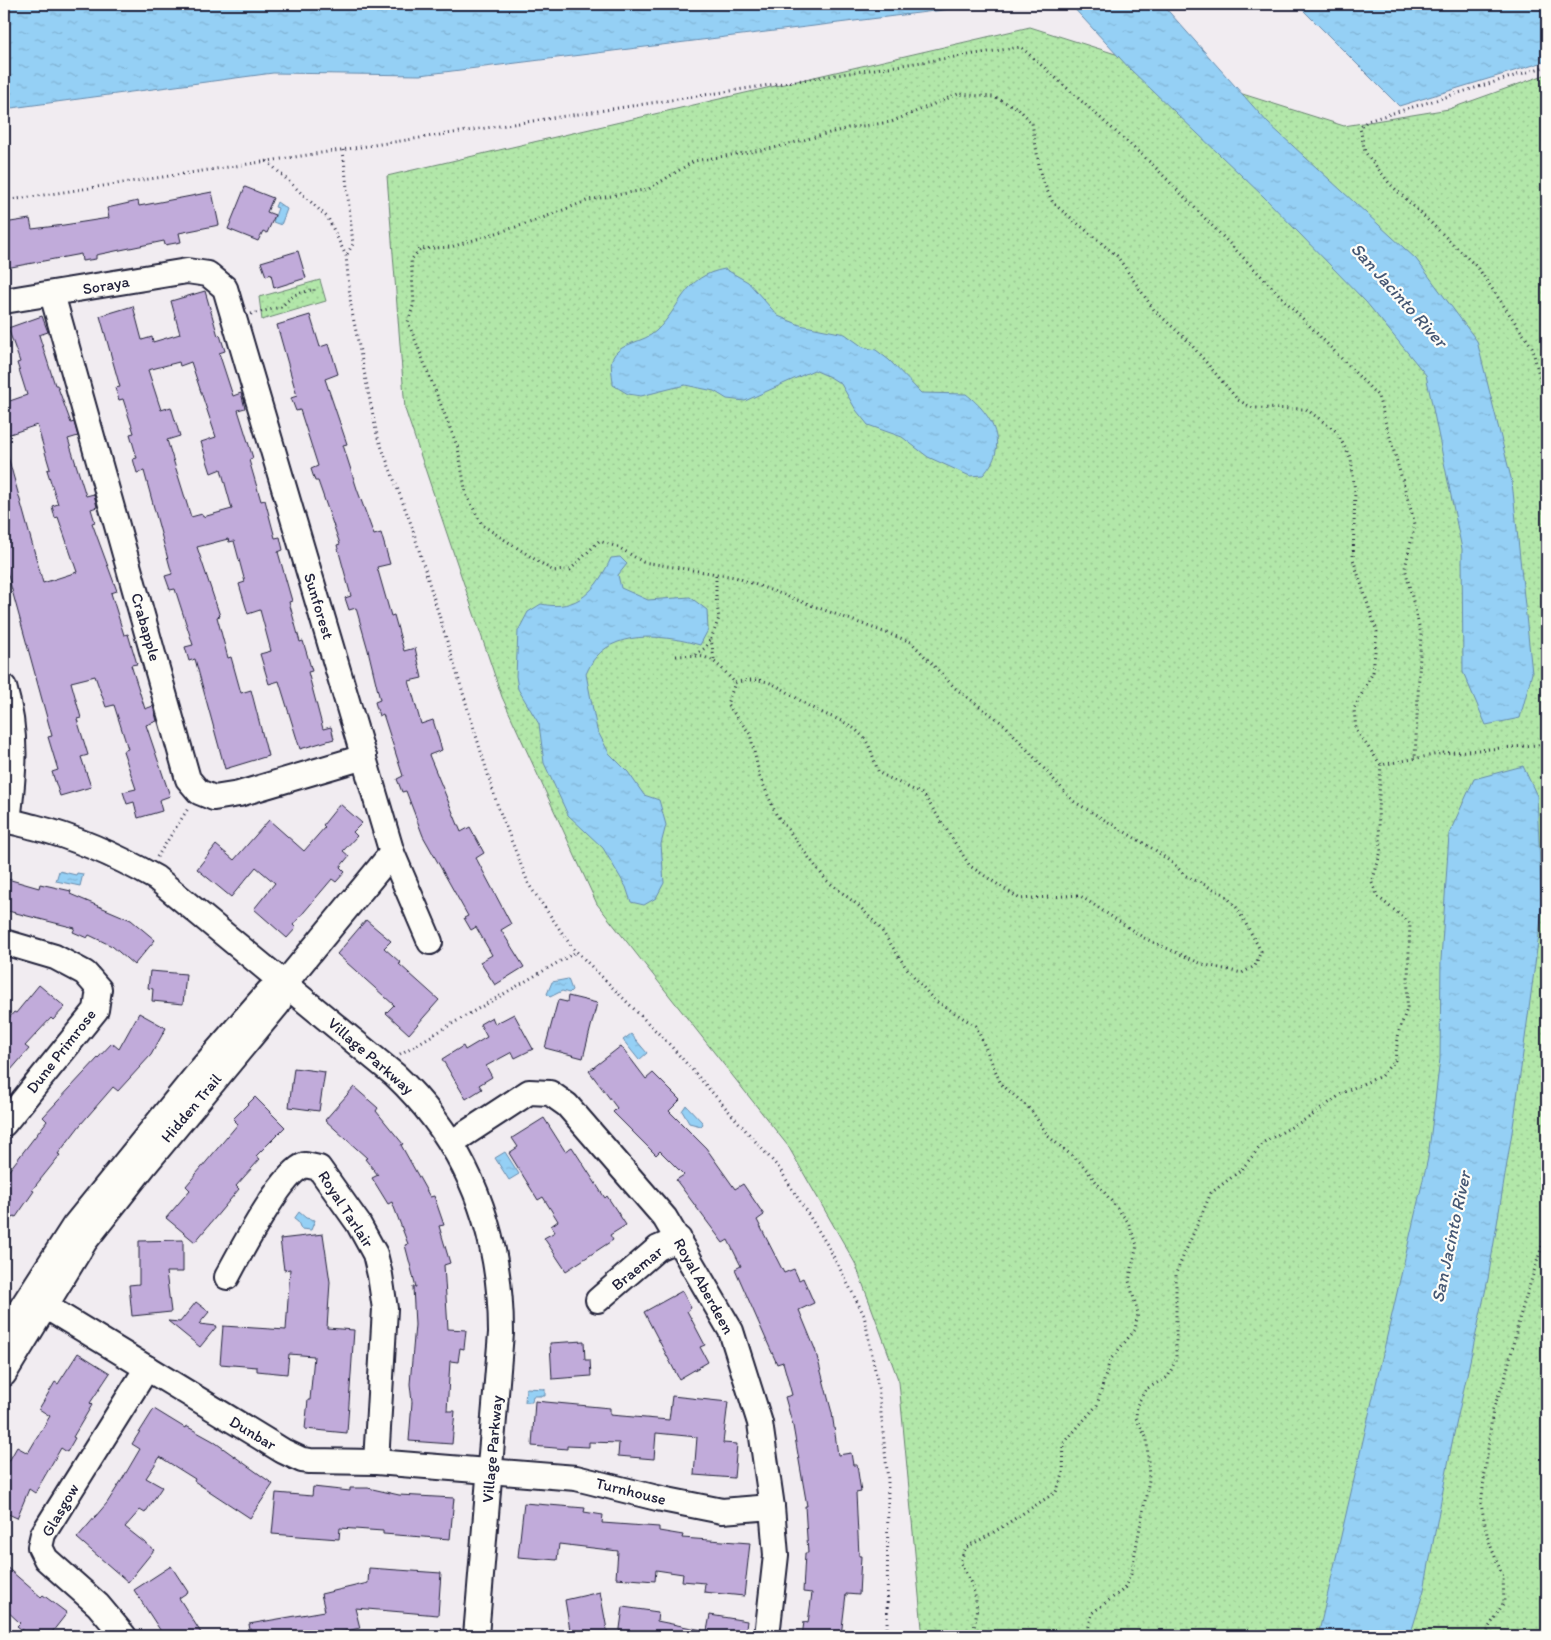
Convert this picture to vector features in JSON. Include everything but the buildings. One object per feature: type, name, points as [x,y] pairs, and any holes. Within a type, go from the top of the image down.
[{"type":"street","name":"Soraya","points":[[4,301],[187,271],[208,274]]},
{"type":"street","name":"Sunforest","points":[[208,274],[225,288],[392,853],[430,942]]},
{"type":"street","name":"Crabapple","points":[[52,294],[188,779],[199,792]]},
{"type":"street","points":[[5,695],[14,734],[13,775],[6,821]]},
{"type":"street","points":[[199,792],[214,798],[239,794],[364,757]]},
{"type":"street","name":"Village Parkway","points":[[6,821],[85,842],[117,856],[156,878],[285,983],[414,1092],[467,1168],[488,1224],[494,1248],[501,1305],[501,1333],[476,1636]]},
{"type":"street","points":[[4,1335],[23,1302],[74,1226],[140,1144],[265,993],[285,983],[392,853]]},
{"type":"street","name":"Dune Primrose","points":[[4,942],[54,957],[85,972],[99,989],[96,1010],[4,1124]]},
{"type":"street","name":"Royal Aberdeen","points":[[451,1143],[529,1092],[550,1093],[567,1105],[665,1218],[679,1239],[731,1331],[760,1422],[772,1507],[776,1555],[767,1636]]},
{"type":"street","name":"Royal Tarlair","points":[[226,1277],[290,1174],[305,1165],[319,1168],[358,1222],[374,1254],[380,1275],[385,1309],[376,1462]]},
{"type":"street","name":"Braemar","points":[[598,1300],[658,1248],[679,1239]]},
{"type":"street","points":[[4,1374],[23,1302]]},
{"type":"street","name":"Dunbar","points":[[23,1302],[147,1368],[294,1457],[310,1461],[376,1462],[490,1470]]},
{"type":"street","name":"Glasgow","points":[[124,1636],[93,1599],[46,1559],[40,1547],[43,1534],[147,1368]]},
{"type":"street","name":"Turnhouse","points":[[490,1470],[576,1478],[656,1498],[722,1511],[772,1507]]},
{"type":"path","points":[[4,201],[1020,47],[1153,165],[1378,396],[1415,524],[1405,568],[1421,634],[1415,758]]},
{"type":"path","points":[[1547,66],[1367,121],[1360,128],[1365,152],[1375,165],[1390,184],[1478,268],[1532,347],[1547,407]]},
{"type":"path","points":[[972,1636],[978,1616],[975,1589],[960,1562],[966,1547],[988,1536],[1056,1492],[1063,1475],[1064,1443],[1097,1405],[1110,1360],[1135,1330],[1138,1313],[1129,1281],[1137,1246],[1128,1222],[1081,1162],[1049,1137],[1031,1110],[1001,1084],[976,1026],[934,1000],[905,966],[880,928],[859,906],[826,880],[776,814],[760,777],[750,734],[727,704],[735,683],[749,678],[774,683],[818,710],[849,723],[865,739],[879,773],[924,795],[970,866],[1020,899],[1079,895],[1144,938],[1202,964],[1242,973],[1255,966],[1261,951],[1237,908],[1224,894],[1184,875],[1176,866],[1114,824],[1073,801],[1006,726],[955,688],[911,642],[735,577],[644,562],[618,547],[599,541],[570,570],[553,571],[482,525],[466,494],[458,448],[408,322],[414,303],[411,260],[416,251],[420,249],[451,247],[532,222],[589,200],[650,189],[694,161],[774,148],[848,128],[891,122],[958,94],[993,97],[1018,108],[1032,122],[1041,178],[1053,203],[1117,256],[1154,310],[1188,341],[1238,400],[1253,408],[1306,409],[1336,431],[1351,458],[1355,492],[1353,559],[1377,632],[1373,672],[1354,709],[1356,730],[1381,765],[1378,811],[1381,851],[1372,883],[1378,897],[1410,923],[1407,1009],[1399,1031],[1395,1060],[1381,1076],[1344,1092],[1310,1117],[1264,1142],[1241,1170],[1211,1193],[1176,1273],[1176,1359],[1168,1377],[1146,1389],[1137,1405],[1136,1418],[1147,1439],[1148,1480],[1131,1574],[1124,1589],[1092,1613],[1088,1630],[1091,1636]]},
{"type":"path","points":[[343,150],[353,244],[346,256]]},
{"type":"path","points":[[266,161],[328,218],[346,256],[351,307],[377,435],[411,524],[498,807],[529,885],[576,952],[671,1046],[779,1168],[828,1246],[864,1315],[878,1385],[888,1480],[887,1636]]},
{"type":"path","points":[[233,318],[267,312],[281,307],[294,295],[314,289],[314,292]]},
{"type":"path","points":[[695,655],[705,648],[711,639],[719,618],[716,598],[716,573]]},
{"type":"path","points":[[711,639],[714,660]]},
{"type":"path","points":[[676,656],[695,655],[714,660],[735,683]]},
{"type":"path","points":[[1381,765],[1415,758],[1547,744]]},
{"type":"path","points":[[156,858],[199,792]]},
{"type":"path","points":[[395,1075],[407,1060],[400,1053],[576,952]]},
{"type":"path","points":[[1487,1636],[1488,1629],[1504,1602],[1503,1577],[1488,1539],[1481,1504],[1493,1409],[1505,1378],[1520,1316],[1547,1230]]},
{"type":"green space","points":[[1030,27],[1344,126],[1449,109],[1547,74],[1547,1636],[919,1636],[922,1628],[899,1382],[855,1263],[788,1146],[597,904],[502,697],[405,409],[387,176]]},
{"type":"green space","points":[[320,280],[326,301],[262,320],[259,297]]},
{"type":"water","points":[[4,4],[991,4],[420,75],[273,73],[4,109]]},
{"type":"water","name":"San Jacinto River","points":[[1070,4],[1162,4],[1268,123],[1416,259],[1477,341],[1512,482],[1532,673],[1520,718],[1486,725],[1463,672],[1462,549],[1426,375],[1366,302],[1264,197],[1131,70]]},
{"type":"water","points":[[1297,4],[1547,4],[1547,61],[1399,106]]},
{"type":"water","points":[[277,202],[287,209],[281,225],[273,222],[278,208],[275,207]]},
{"type":"water","points":[[725,269],[748,282],[778,316],[800,325],[845,334],[863,347],[876,350],[889,360],[921,393],[966,394],[984,411],[995,432],[997,442],[996,453],[983,475],[970,476],[928,457],[902,437],[868,425],[856,410],[841,384],[814,370],[745,401],[727,399],[714,391],[685,385],[641,396],[628,394],[613,385],[611,362],[615,353],[656,331],[665,322],[684,294],[700,278]]},
{"type":"water","points":[[620,557],[627,564],[618,575],[621,588],[648,600],[690,597],[707,610],[708,630],[700,645],[660,637],[645,637],[618,642],[606,648],[595,659],[586,674],[597,730],[609,753],[628,772],[644,795],[659,800],[666,825],[661,844],[664,883],[656,898],[644,905],[631,902],[626,887],[603,848],[568,815],[544,763],[539,724],[518,689],[516,676],[518,631],[528,612],[541,604],[566,605],[585,596],[599,579],[611,558]]},
{"type":"water","name":"San Jacinto River","points":[[1523,766],[1537,796],[1542,912],[1514,1120],[1488,1279],[1452,1443],[1424,1590],[1410,1636],[1318,1636],[1428,1158],[1440,1059],[1441,960],[1449,834],[1474,779]]},
{"type":"water","points":[[59,871],[76,875],[77,873],[83,874],[80,886],[56,881]]},
{"type":"water","points":[[568,979],[572,990],[569,993],[562,991],[550,997],[547,994],[552,982]]},
{"type":"water","points":[[631,1034],[647,1053],[639,1060],[623,1040]]},
{"type":"water","points":[[686,1105],[702,1122],[701,1126],[689,1123],[682,1111]]},
{"type":"water","points":[[505,1152],[519,1174],[509,1180],[495,1158]]},
{"type":"water","points":[[299,1212],[306,1218],[315,1220],[311,1230],[301,1229],[298,1222],[294,1219]]},
{"type":"water","points":[[526,1388],[545,1389],[545,1396],[533,1396],[532,1402],[525,1402]]}]
